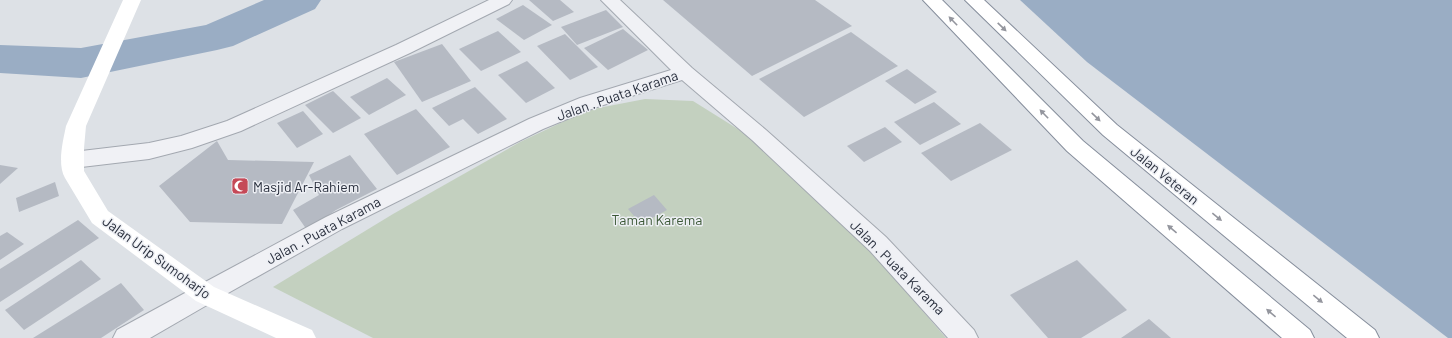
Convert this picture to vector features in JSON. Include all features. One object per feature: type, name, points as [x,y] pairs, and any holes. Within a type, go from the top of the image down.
[{"type":"main road","name":"Jalan Urip Sumoharjo","points":[[132,0],[76,126],[73,172],[100,217],[205,294],[303,338]]},
{"type":"main road","points":[[932,0],[1075,146],[1301,338]]},
{"type":"main road","name":"Jalan Veteran","points":[[974,0],[1110,130],[1366,338]]},
{"type":"street","points":[[73,160],[149,151],[184,143],[234,126],[403,49],[503,0]]},
{"type":"street","points":[[610,0],[685,72]]},
{"type":"street","name":"Jalan . Puata Karama","points":[[126,338],[334,223],[536,124],[587,103],[685,72],[759,135],[878,244],[965,338]]},
{"type":"green space","name":"Taman Karema","points":[[645,99],[693,101],[749,136],[870,250],[946,338],[373,338],[273,287],[393,214],[520,142],[588,110]]},
{"type":"water","points":[[1020,0],[1452,0],[1452,338],[1448,338],[1087,62]]},
{"type":"building","points":[[529,0],[560,0],[574,12],[553,21]]},
{"type":"building","points":[[663,0],[815,0],[852,26],[752,76]]},
{"type":"building","points":[[523,5],[552,25],[524,40],[496,19]]},
{"type":"building","points":[[606,10],[623,27],[577,45],[561,27]]},
{"type":"building","points":[[623,29],[648,50],[608,70],[584,48]]},
{"type":"building","points":[[498,31],[521,52],[481,71],[459,49]]},
{"type":"building","points":[[851,32],[898,66],[804,117],[759,79]]},
{"type":"building","points":[[565,34],[598,67],[570,80],[537,46]]},
{"type":"building","points":[[442,44],[471,81],[422,102],[394,62]]},
{"type":"building","points":[[527,61],[555,88],[526,103],[498,75]]},
{"type":"building","points":[[907,69],[937,92],[915,104],[885,81]]},
{"type":"building","points":[[387,78],[406,95],[369,115],[350,97]]},
{"type":"building","points":[[475,87],[507,119],[478,134],[463,119],[449,126],[432,108]]},
{"type":"building","points":[[333,91],[361,118],[333,133],[305,105]]},
{"type":"building","points":[[934,102],[961,124],[920,145],[894,122]]},
{"type":"building","points":[[416,109],[450,147],[397,175],[364,134]]},
{"type":"building","points":[[303,111],[323,134],[297,148],[277,123]]},
{"type":"building","points":[[980,123],[1012,150],[951,181],[921,153]]},
{"type":"building","points":[[885,127],[902,142],[864,162],[847,146]]},
{"type":"building","points":[[217,141],[228,160],[314,162],[282,224],[190,222],[159,186]]},
{"type":"building","points":[[350,155],[377,189],[336,210],[307,230],[293,210],[319,195],[309,175]]},
{"type":"building","points":[[0,165],[18,168],[0,184]]},
{"type":"building","points":[[55,182],[59,196],[19,212],[16,198]]},
{"type":"building","points":[[654,195],[667,210],[641,224],[628,209]]},
{"type":"building","points":[[78,220],[99,238],[0,302],[0,269]]},
{"type":"building","points":[[7,232],[24,244],[0,260],[0,236]]},
{"type":"building","points":[[81,260],[101,279],[24,330],[5,310]]},
{"type":"building","points":[[1077,260],[1127,310],[1081,338],[1048,338],[1010,295]]},
{"type":"building","points":[[121,283],[144,310],[101,338],[33,338]]},
{"type":"building","points":[[1149,319],[1171,338],[1121,338]]},
{"type":"waterway","points":[[0,59],[81,63],[217,36],[300,0]]},
{"type":"place","name":"Masjid Ar-Rahiem","points":[[240,186]]}]
